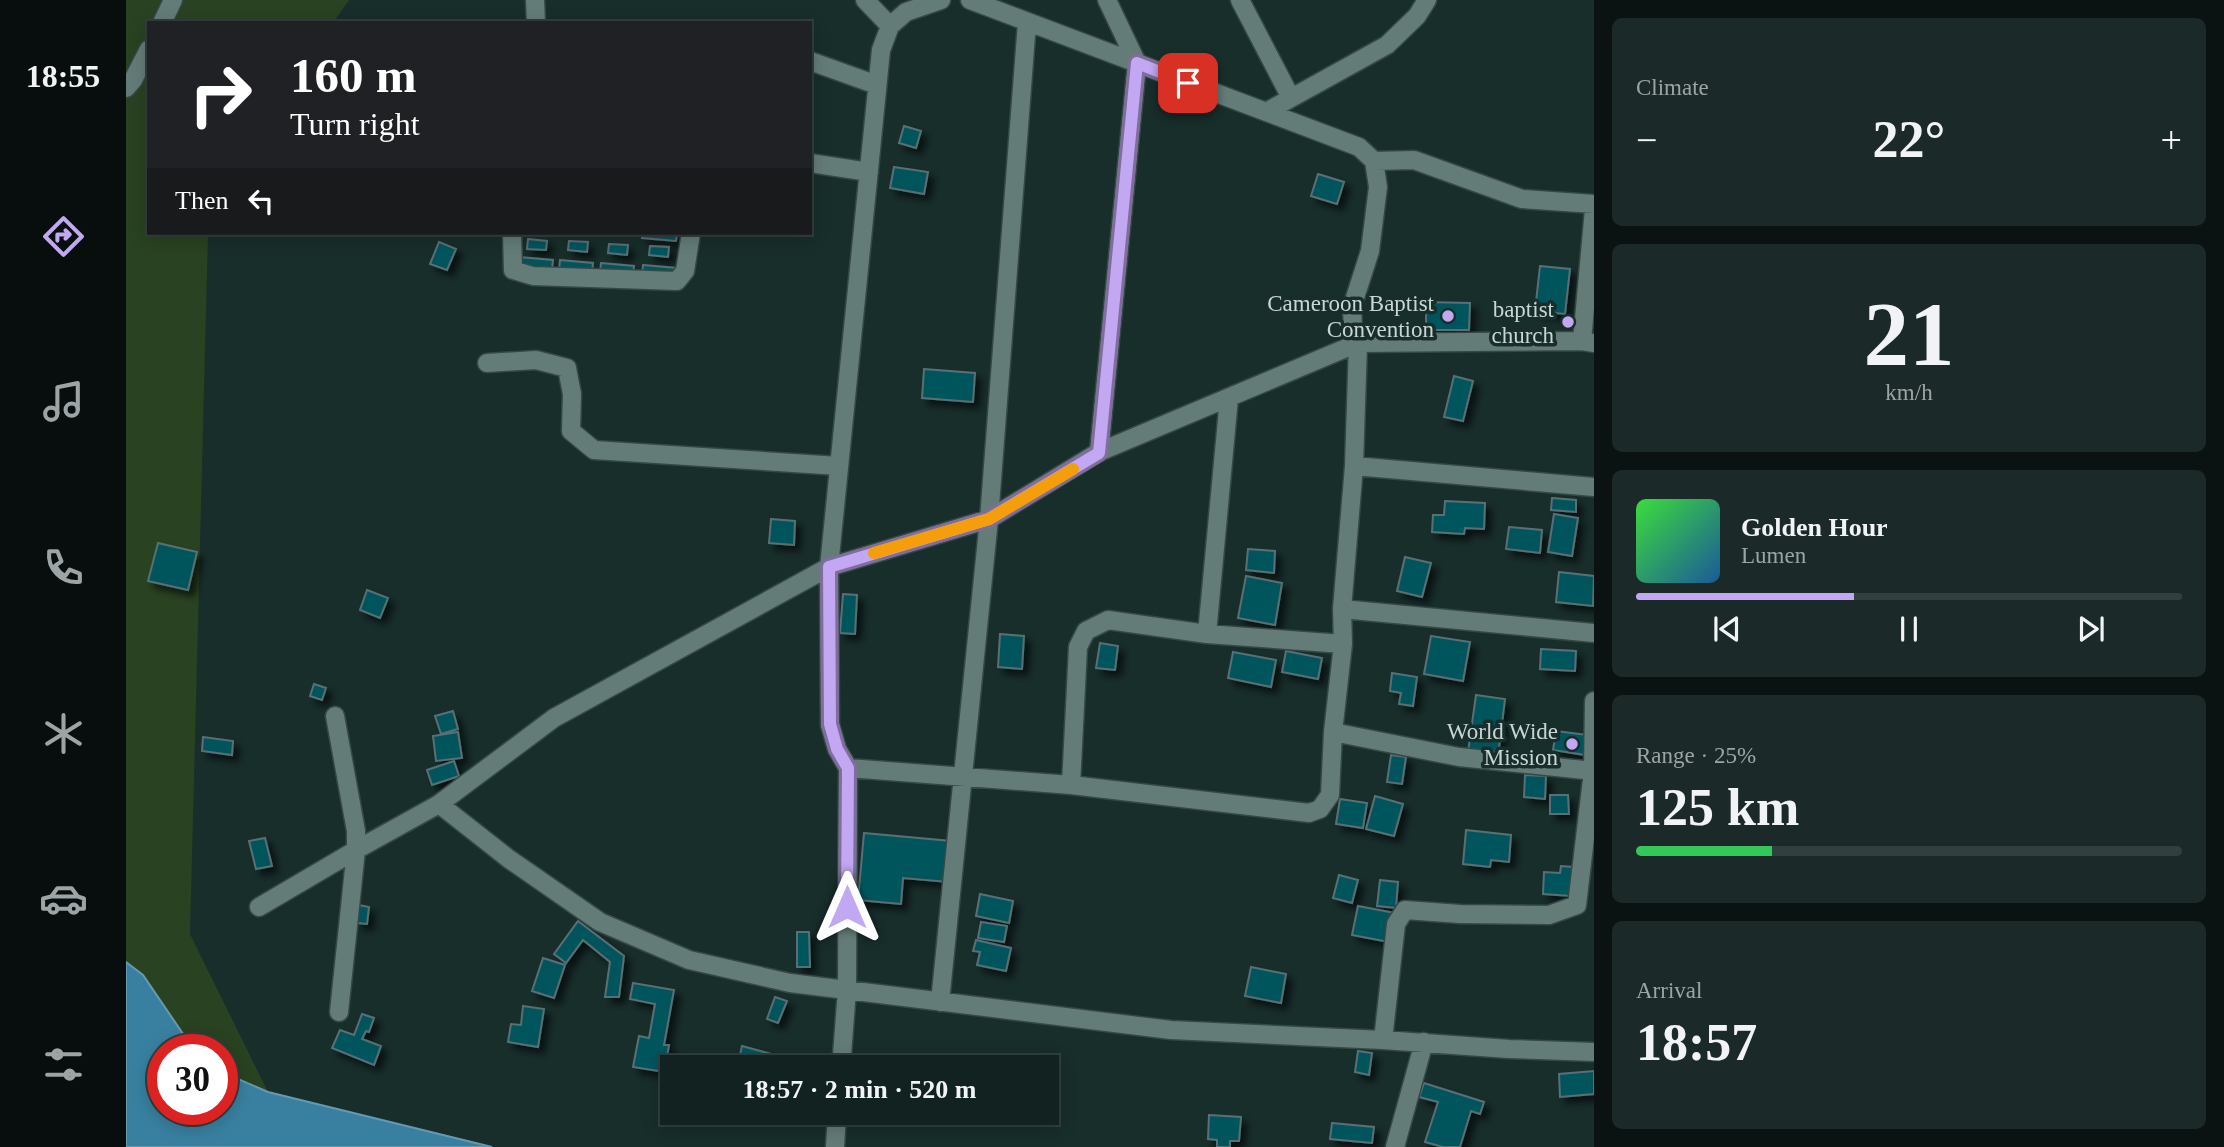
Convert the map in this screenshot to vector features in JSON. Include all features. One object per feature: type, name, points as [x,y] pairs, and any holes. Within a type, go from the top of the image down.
[{"type":"street","points":[[163,21],[173,0]]},
{"type":"street","points":[[535,0],[536,21]]},
{"type":"street","points":[[865,0],[890,26]]},
{"type":"street","points":[[842,1055],[847,990],[848,768],[837,749],[830,724],[829,567],[881,50],[890,26],[906,12],[941,0]]},
{"type":"street","points":[[848,768],[1071,785],[1309,813],[1320,809],[1330,795],[1354,466],[1358,343],[1353,331],[1352,307],[1370,251],[1378,187],[1374,161],[1359,147],[970,0]]},
{"type":"street","points":[[1099,453],[1137,63],[1107,0]]},
{"type":"street","points":[[1240,0],[1291,98]]},
{"type":"street","points":[[1266,112],[1387,45],[1417,16],[1427,0]]},
{"type":"street","points":[[940,1002],[989,519],[1027,22]]},
{"type":"street","points":[[126,88],[147,53]]},
{"type":"street","points":[[812,62],[877,85]]},
{"type":"street","points":[[259,907],[439,804],[554,718],[829,567],[989,519],[1099,453],[1358,343],[1588,342],[1594,206],[1522,199],[1413,160],[1374,161]]},
{"type":"street","points":[[812,163],[869,172]]},
{"type":"street","points":[[512,235],[513,270],[533,276],[677,281],[685,271],[688,261],[691,235]]},
{"type":"street","points":[[487,363],[536,360],[566,368],[572,394],[571,430],[594,450],[839,466]]},
{"type":"street","points":[[1207,634],[1229,398]]},
{"type":"street","points":[[1354,466],[1594,487]]},
{"type":"street","points":[[1342,609],[1594,633]]},
{"type":"street","points":[[1071,785],[1078,647],[1086,631],[1108,620],[1207,634],[1343,645]]},
{"type":"street","points":[[1383,1040],[1396,924],[1405,909],[1460,914],[1549,915],[1577,905],[1593,771],[1594,701]]},
{"type":"street","points":[[335,716],[356,831],[340,1012]]},
{"type":"street","points":[[1333,732],[1459,757],[1593,771]]},
{"type":"street","points":[[439,804],[509,859],[600,922],[689,960],[790,983],[1171,1030],[1594,1052]]},
{"type":"street","points":[[1395,1147],[1424,1042]]},
{"type":"street","points":[[835,1147],[837,1125]]},
{"type":"green space","points":[[126,0],[349,0],[334,21],[147,21],[147,235],[208,235],[190,934],[268,1092],[238,1079],[238,1034],[183,1034],[143,976],[126,962]]},
{"type":"water","points":[[126,962],[143,975],[183,1034],[147,1034],[147,1125],[238,1125],[238,1079],[268,1092],[492,1147],[126,1147]]},
{"type":"building","points":[[904,126],[921,131],[916,148],[899,143]]},
{"type":"building","points":[[894,167],[928,172],[924,194],[890,188]]},
{"type":"building","points":[[1318,174],[1344,182],[1337,204],[1311,196]]},
{"type":"building","points":[[643,235],[677,235],[676,241],[642,238]]},
{"type":"building","points":[[528,239],[547,241],[546,250],[527,249]]},
{"type":"building","points":[[569,241],[588,242],[587,252],[568,250]]},
{"type":"building","points":[[439,242],[456,249],[447,270],[430,264]]},
{"type":"building","points":[[609,244],[628,245],[627,255],[608,253]]},
{"type":"building","points":[[650,246],[669,247],[668,257],[649,255]]},
{"type":"building","points":[[519,257],[553,260],[552,270],[518,267]]},
{"type":"building","points":[[560,260],[593,263],[592,273],[559,270]]},
{"type":"building","points":[[601,263],[634,266],[633,276],[600,273]]},
{"type":"building","points":[[643,265],[677,268],[676,278],[642,276]]},
{"type":"building","points":[[1540,266],[1570,269],[1565,314],[1535,311]]},
{"type":"building","name":"Cameroon Baptist Convention","points":[[1426,302],[1470,303],[1469,330],[1426,330]]},
{"type":"building","points":[[924,369],[975,373],[973,402],[922,398]]},
{"type":"building","points":[[1454,376],[1473,381],[1463,421],[1444,417]]},
{"type":"building","points":[[1552,498],[1576,500],[1576,512],[1551,510]]},
{"type":"building","points":[[1445,501],[1485,503],[1484,529],[1465,528],[1464,534],[1432,532],[1433,515],[1444,515]]},
{"type":"building","points":[[1554,514],[1578,518],[1572,556],[1548,552]]},
{"type":"building","points":[[771,519],[795,521],[794,545],[769,543]]},
{"type":"building","points":[[1509,527],[1542,530],[1540,553],[1506,549]]},
{"type":"building","points":[[158,543],[197,552],[188,590],[148,581]]},
{"type":"building","points":[[1248,549],[1275,551],[1274,573],[1246,570]]},
{"type":"building","points":[[1405,557],[1431,563],[1422,597],[1397,591]]},
{"type":"building","points":[[1559,572],[1594,576],[1593,606],[1556,602]]},
{"type":"building","points":[[1246,576],[1282,583],[1275,625],[1238,618]]},
{"type":"building","points":[[367,590],[388,598],[380,618],[360,610]]},
{"type":"building","points":[[843,594],[857,595],[855,634],[840,633]]},
{"type":"building","points":[[1000,634],[1024,636],[1022,669],[998,667]]},
{"type":"building","points":[[1431,636],[1470,642],[1463,681],[1424,674]]},
{"type":"building","points":[[1100,643],[1118,646],[1115,670],[1096,668]]},
{"type":"building","points":[[1541,649],[1576,651],[1575,671],[1540,669]]},
{"type":"building","points":[[1286,651],[1322,658],[1318,679],[1282,672]]},
{"type":"building","points":[[1233,652],[1276,660],[1271,687],[1228,678]]},
{"type":"building","points":[[1392,673],[1417,677],[1413,706],[1399,704],[1401,693],[1390,691]]},
{"type":"building","points":[[314,684],[326,688],[322,700],[310,696]]},
{"type":"building","points":[[1476,695],[1505,699],[1498,756],[1468,752]]},
{"type":"building","points":[[453,711],[458,729],[441,734],[435,716]]},
{"type":"building","points":[[1556,731],[1588,735],[1585,755],[1553,750]]},
{"type":"building","points":[[458,732],[462,758],[436,761],[433,736]]},
{"type":"building","points":[[203,737],[233,741],[232,755],[202,751]]},
{"type":"building","points":[[1391,755],[1406,757],[1402,784],[1387,782]]},
{"type":"building","points":[[454,761],[459,776],[432,785],[427,770]]},
{"type":"building","points":[[1525,775],[1546,776],[1545,799],[1524,797]]},
{"type":"building","points":[[1550,795],[1568,795],[1569,814],[1550,814]]},
{"type":"building","points":[[1375,796],[1403,804],[1394,836],[1366,829]]},
{"type":"building","points":[[1340,799],[1367,803],[1363,828],[1336,824]]},
{"type":"building","points":[[1466,830],[1511,835],[1509,862],[1491,860],[1490,867],[1463,864]]},
{"type":"building","points":[[864,833],[951,841],[948,882],[903,878],[901,904],[858,900]]},
{"type":"building","points":[[265,838],[272,866],[256,869],[249,841]]},
{"type":"building","points":[[1561,866],[1573,867],[1571,896],[1543,894],[1544,872],[1560,873]]},
{"type":"building","points":[[1339,875],[1358,880],[1352,903],[1333,898]]},
{"type":"building","points":[[1380,880],[1398,882],[1396,908],[1377,906]]},
{"type":"building","points":[[980,894],[1013,901],[1009,923],[976,916]]},
{"type":"building","points":[[359,905],[369,907],[367,924],[357,923]]},
{"type":"building","points":[[1358,906],[1395,913],[1389,942],[1352,935]]},
{"type":"building","points":[[578,921],[624,956],[619,997],[605,997],[610,962],[583,940],[566,963],[554,954]]},
{"type":"building","points":[[981,922],[1007,926],[1004,942],[978,938]]},
{"type":"building","points":[[797,932],[809,932],[810,967],[797,967]]},
{"type":"building","points":[[976,940],[1011,948],[1006,971],[977,965],[980,952],[973,951]]},
{"type":"building","points":[[543,958],[565,965],[554,998],[532,991]]},
{"type":"building","points":[[1251,967],[1286,974],[1281,1003],[1245,996]]},
{"type":"building","points":[[633,983],[674,990],[664,1045],[669,1045],[667,1055],[660,1055],[659,1071],[633,1067],[639,1036],[649,1038],[655,1004],[630,999]]},
{"type":"building","points":[[775,997],[787,1001],[778,1023],[767,1019]]},
{"type":"building","points":[[523,1006],[544,1009],[538,1047],[508,1042],[511,1024],[521,1025]]},
{"type":"building","points":[[362,1014],[374,1018],[369,1032],[366,1031],[362,1039],[381,1046],[374,1065],[332,1048],[340,1030],[354,1035]]},
{"type":"building","points":[[742,1046],[775,1055],[740,1055]]},
{"type":"building","points":[[1358,1051],[1372,1053],[1369,1075],[1355,1072]]},
{"type":"building","points":[[1594,1071],[1594,1094],[1560,1097],[1559,1074]]},
{"type":"building","points":[[1424,1083],[1484,1102],[1480,1114],[1471,1111],[1460,1147],[1443,1147],[1425,1142],[1438,1102],[1419,1097]]},
{"type":"building","points":[[1209,1115],[1241,1117],[1239,1141],[1230,1141],[1230,1147],[1217,1147],[1217,1140],[1208,1139]]},
{"type":"building","points":[[1332,1123],[1374,1127],[1372,1143],[1330,1139]]},
{"type":"slow traffic","points":[[874,553],[989,519],[1073,469]]},
{"type":"place","name":"Cameroon Baptist Convention","points":[[1448,316]]},
{"type":"place","name":"baptist church","points":[[1568,322]]},
{"type":"place","name":"World Wide Mission","points":[[1572,744]]},
{"type":"route","points":[[847,907],[848,768],[837,749],[830,724],[829,567],[989,519],[1099,453],[1137,63],[1188,83]]}]
